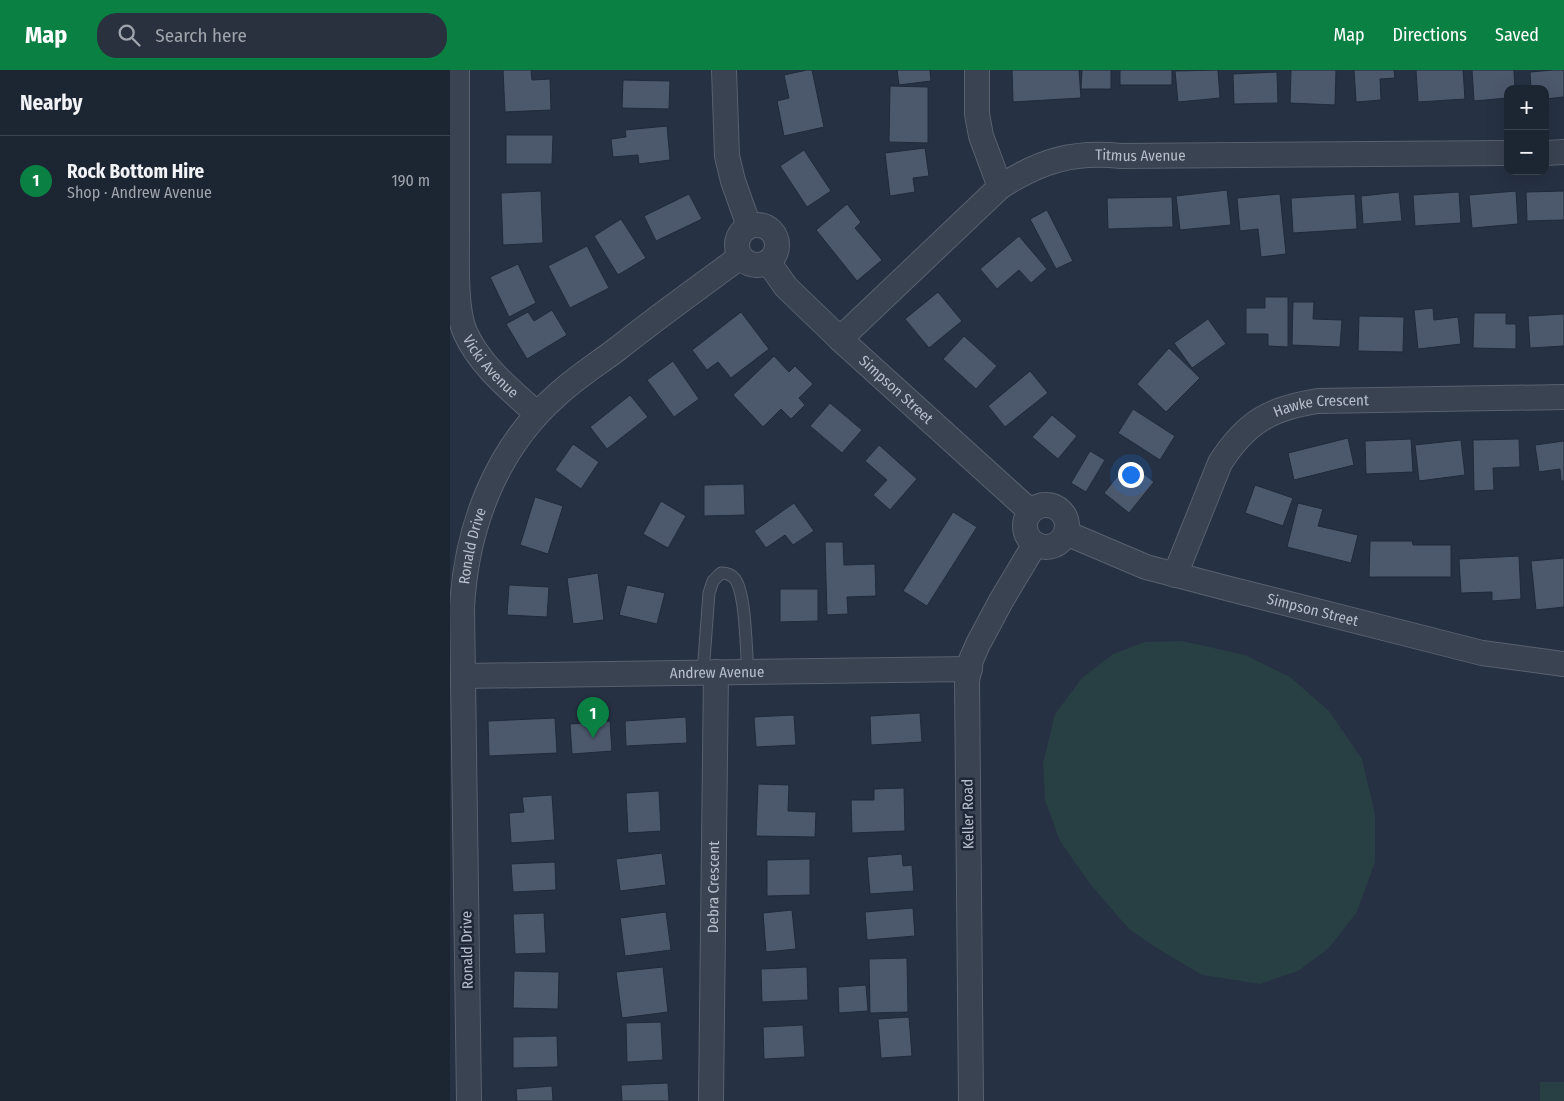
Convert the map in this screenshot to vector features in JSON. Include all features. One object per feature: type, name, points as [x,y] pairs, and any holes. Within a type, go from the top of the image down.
[{"type":"street","name":"Vicki Avenue","points":[[457,70],[457,272],[460,317],[467,336],[490,369],[537,414]]},
{"type":"street","points":[[724,70],[727,156],[733,181],[749,226]]},
{"type":"street","points":[[977,70],[977,114],[981,136],[1000,187]]},
{"type":"street","points":[[1549,152],[1564,152]]},
{"type":"street","name":"Titmus Avenue","points":[[840,339],[1000,187],[1020,174],[1059,159],[1091,155],[1504,153]]},
{"type":"street","points":[[760,225],[774,233],[778,248],[769,263],[754,266],[740,257],[737,242],[745,228],[760,225]]},
{"type":"street","name":"Ronald Drive","points":[[469,1101],[458,926],[464,586],[468,551],[474,527],[491,483],[504,459],[537,414],[556,396],[633,336],[740,257]]},
{"type":"street","name":"Simpson Street","points":[[769,263],[786,287],[840,339],[1030,511]]},
{"type":"street","name":"Hawke Crescent","points":[[1175,575],[1220,463],[1241,435],[1262,418],[1276,411],[1296,404],[1318,401],[1564,397]]},
{"type":"street","points":[[1049,505],[1058,508],[1066,520],[1066,533],[1059,542],[1053,546],[1043,546],[1035,544],[1029,538],[1025,522],[1030,511],[1040,506],[1049,505]]},
{"type":"street","name":"Simpson Street","points":[[1066,533],[1146,567],[1175,575],[1482,653],[1564,664]]},
{"type":"street","name":"Keller Road","points":[[971,1101],[967,681],[971,660],[978,644],[1035,544]]},
{"type":"street","name":"Andrew Avenue","points":[[463,676],[970,669]]},
{"type":"street","name":"Debra Crescent","points":[[709,673],[711,1101]]},
{"type":"lane","name":"Debra Crescent","points":[[709,673],[709,593],[713,581],[721,573],[728,573],[734,578],[741,593],[748,672]]},
{"type":"green space","points":[[1182,641],[1245,655],[1290,677],[1329,711],[1362,759],[1375,814],[1375,862],[1357,912],[1329,948],[1298,971],[1260,984],[1202,975],[1129,929],[1090,884],[1060,841],[1045,800],[1043,763],[1055,714],[1082,678],[1113,654],[1145,642]]},
{"type":"green space","points":[[1540,1082],[1564,1082],[1564,1101],[1540,1101]]},
{"type":"building","points":[[503,70],[531,70],[532,80],[550,79],[551,110],[505,112]]},
{"type":"building","points":[[812,70],[824,127],[784,136],[777,101],[789,98],[784,75]]},
{"type":"building","points":[[897,70],[930,70],[931,81],[899,85]]},
{"type":"building","points":[[1012,70],[1079,70],[1081,98],[1013,102]]},
{"type":"building","points":[[1082,70],[1111,70],[1111,89],[1081,89]]},
{"type":"building","points":[[1120,70],[1172,70],[1172,85],[1120,85]]},
{"type":"building","points":[[1218,70],[1220,98],[1178,102],[1175,71]]},
{"type":"building","points":[[1291,70],[1336,70],[1335,105],[1290,103]]},
{"type":"building","points":[[1354,70],[1394,70],[1395,78],[1380,79],[1381,100],[1356,102]]},
{"type":"building","points":[[1416,70],[1463,70],[1465,99],[1418,102]]},
{"type":"building","points":[[1472,70],[1514,70],[1515,85],[1504,85],[1504,98],[1474,101]]},
{"type":"building","points":[[1564,70],[1564,97],[1549,99],[1549,85],[1531,85],[1530,72]]},
{"type":"building","points":[[1277,72],[1278,103],[1234,104],[1233,74]]},
{"type":"building","points":[[623,80],[670,81],[669,109],[622,108]]},
{"type":"building","points":[[890,86],[928,87],[928,143],[889,142]]},
{"type":"building","points":[[667,126],[670,160],[639,164],[638,155],[613,157],[611,139],[626,137],[625,130]]},
{"type":"building","points":[[506,135],[553,135],[552,164],[506,164]]},
{"type":"building","points":[[925,148],[929,176],[913,178],[915,192],[890,196],[885,153]]},
{"type":"building","points":[[804,150],[831,191],[807,207],[780,166]]},
{"type":"building","points":[[1227,190],[1231,225],[1180,230],[1176,196]]},
{"type":"building","points":[[541,191],[543,243],[503,245],[501,193]]},
{"type":"building","points":[[1516,191],[1518,224],[1472,228],[1469,195]]},
{"type":"building","points":[[1564,191],[1564,220],[1527,221],[1526,192]]},
{"type":"building","points":[[1399,192],[1402,221],[1363,224],[1361,196]]},
{"type":"building","points":[[1459,192],[1461,223],[1415,226],[1413,195]]},
{"type":"building","points":[[689,194],[702,219],[656,241],[644,216]]},
{"type":"building","points":[[1280,194],[1286,254],[1261,257],[1258,229],[1240,231],[1237,198]]},
{"type":"building","points":[[1355,194],[1357,229],[1293,233],[1291,198]]},
{"type":"building","points":[[1172,197],[1173,227],[1108,229],[1107,198]]},
{"type":"building","points":[[847,204],[861,222],[855,228],[882,260],[857,281],[816,230]]},
{"type":"building","points":[[1047,210],[1073,261],[1056,269],[1030,219]]},
{"type":"building","points":[[621,219],[646,258],[618,275],[594,236]]},
{"type":"building","points":[[1019,236],[1047,269],[1031,283],[1019,270],[997,289],[980,269]]},
{"type":"building","points":[[587,246],[609,288],[570,308],[548,266]]},
{"type":"building","points":[[518,264],[536,303],[509,317],[490,277]]},
{"type":"building","points":[[938,292],[962,321],[929,348],[905,319]]},
{"type":"building","points":[[1265,297],[1288,297],[1288,347],[1268,346],[1268,334],[1246,334],[1246,308],[1265,308]]},
{"type":"building","points":[[1293,302],[1314,302],[1313,319],[1342,320],[1340,347],[1292,345]]},
{"type":"building","points":[[1433,308],[1434,320],[1458,317],[1461,344],[1418,349],[1414,310]]},
{"type":"building","points":[[552,310],[567,335],[527,359],[506,324],[528,312],[534,321]]},
{"type":"building","points":[[741,312],[769,349],[731,378],[718,362],[707,370],[692,350]]},
{"type":"building","points":[[1474,313],[1506,313],[1506,324],[1516,324],[1516,349],[1473,348]]},
{"type":"building","points":[[1564,314],[1564,346],[1530,348],[1528,316]]},
{"type":"building","points":[[1359,316],[1404,317],[1403,352],[1358,351]]},
{"type":"building","points":[[1208,319],[1226,344],[1192,368],[1174,343]]},
{"type":"building","points":[[964,336],[997,366],[976,389],[943,359]]},
{"type":"building","points":[[1169,348],[1200,378],[1166,412],[1137,384]]},
{"type":"building","points":[[774,356],[789,372],[795,366],[813,384],[799,398],[805,405],[791,419],[781,409],[763,427],[733,395]]},
{"type":"building","points":[[673,361],[699,399],[674,417],[647,380]]},
{"type":"building","points":[[1030,371],[1048,393],[1005,427],[988,406]]},
{"type":"building","points":[[630,395],[648,417],[607,449],[590,427]]},
{"type":"building","points":[[830,403],[862,430],[842,453],[810,426]]},
{"type":"building","points":[[1133,409],[1175,436],[1160,460],[1118,433]]},
{"type":"building","points":[[1052,415],[1077,436],[1058,459],[1032,437]]},
{"type":"building","points":[[1348,438],[1354,465],[1294,480],[1288,453]]},
{"type":"building","points":[[1411,439],[1413,472],[1366,474],[1365,441]]},
{"type":"building","points":[[1519,439],[1520,467],[1493,468],[1494,490],[1474,491],[1473,440]]},
{"type":"building","points":[[1461,440],[1465,475],[1419,481],[1415,445]]},
{"type":"building","points":[[1564,441],[1564,481],[1561,481],[1560,469],[1539,472],[1535,445]]},
{"type":"building","points":[[573,444],[599,462],[581,489],[555,470]]},
{"type":"building","points":[[879,445],[917,479],[890,510],[873,495],[887,480],[865,461]]},
{"type":"building","points":[[1090,451],[1105,460],[1086,492],[1071,483]]},
{"type":"building","points":[[1129,462],[1154,482],[1129,513],[1104,493]]},
{"type":"building","points":[[744,484],[745,515],[704,516],[704,485]]},
{"type":"building","points":[[1255,485],[1293,498],[1283,526],[1245,513]]},
{"type":"building","points":[[535,497],[563,506],[548,554],[520,545]]},
{"type":"building","points":[[661,501],[686,516],[668,548],[643,534]]},
{"type":"building","points":[[794,503],[814,531],[793,545],[785,535],[766,548],[754,531]]},
{"type":"building","points":[[1298,503],[1323,509],[1318,526],[1358,535],[1351,563],[1287,547]]},
{"type":"building","points":[[953,512],[977,527],[927,606],[903,591]]},
{"type":"building","points":[[1370,541],[1412,541],[1413,545],[1451,545],[1451,577],[1369,577]]},
{"type":"building","points":[[825,542],[843,542],[844,565],[875,564],[876,596],[847,597],[848,614],[827,615]]},
{"type":"building","points":[[1519,556],[1521,599],[1492,601],[1492,592],[1461,593],[1459,559]]},
{"type":"building","points":[[1564,558],[1564,607],[1536,610],[1531,561]]},
{"type":"building","points":[[598,573],[604,620],[573,624],[567,578]]},
{"type":"building","points":[[509,585],[549,587],[547,617],[507,615]]},
{"type":"building","points":[[627,585],[665,593],[657,624],[619,615]]},
{"type":"building","points":[[780,589],[818,589],[818,621],[780,622]]},
{"type":"building","points":[[920,713],[922,742],[871,745],[870,716]]},
{"type":"building","points":[[794,715],[796,745],[756,747],[754,717]]},
{"type":"building","points":[[686,717],[687,743],[626,746],[625,721]]},
{"type":"building","points":[[555,718],[557,753],[489,756],[488,721]]},
{"type":"building","points":[[610,721],[612,751],[572,754],[570,724]]},
{"type":"building","points":[[758,784],[789,785],[788,811],[816,812],[815,837],[756,836]]},
{"type":"building","points":[[904,788],[905,831],[852,833],[851,800],[874,800],[874,789]]},
{"type":"building","points":[[659,791],[661,831],[628,833],[626,793]]},
{"type":"building","points":[[552,795],[555,840],[511,843],[509,813],[524,812],[522,797]]},
{"type":"building","points":[[662,853],[666,885],[620,891],[616,859]]},
{"type":"building","points":[[902,854],[903,866],[912,865],[914,891],[870,894],[867,857]]},
{"type":"building","points":[[810,859],[810,895],[767,896],[767,860]]},
{"type":"building","points":[[555,862],[556,890],[513,892],[511,864]]},
{"type":"building","points":[[913,908],[915,936],[867,940],[865,912]]},
{"type":"building","points":[[792,910],[796,949],[766,952],[763,913]]},
{"type":"building","points":[[666,912],[671,950],[625,956],[620,918]]},
{"type":"building","points":[[544,913],[546,953],[515,954],[513,914]]},
{"type":"building","points":[[907,958],[908,1012],[870,1013],[869,959]]},
{"type":"building","points":[[663,967],[668,1012],[622,1018],[616,972]]},
{"type":"building","points":[[807,967],[808,1000],[762,1002],[761,969]]},
{"type":"building","points":[[514,971],[559,972],[558,1009],[513,1008]]},
{"type":"building","points":[[866,985],[868,1011],[839,1013],[838,987]]},
{"type":"building","points":[[909,1017],[912,1056],[881,1058],[878,1019]]},
{"type":"building","points":[[661,1022],[663,1060],[627,1062],[626,1023]]},
{"type":"building","points":[[803,1025],[805,1057],[764,1059],[763,1027]]},
{"type":"building","points":[[557,1036],[558,1067],[513,1068],[513,1037]]},
{"type":"building","points":[[668,1083],[669,1101],[622,1101],[621,1085]]},
{"type":"building","points":[[552,1086],[553,1101],[517,1101],[516,1089]]},
{"type":"place","name":"Rock Bottom Hire","points":[[593,738]]}]
